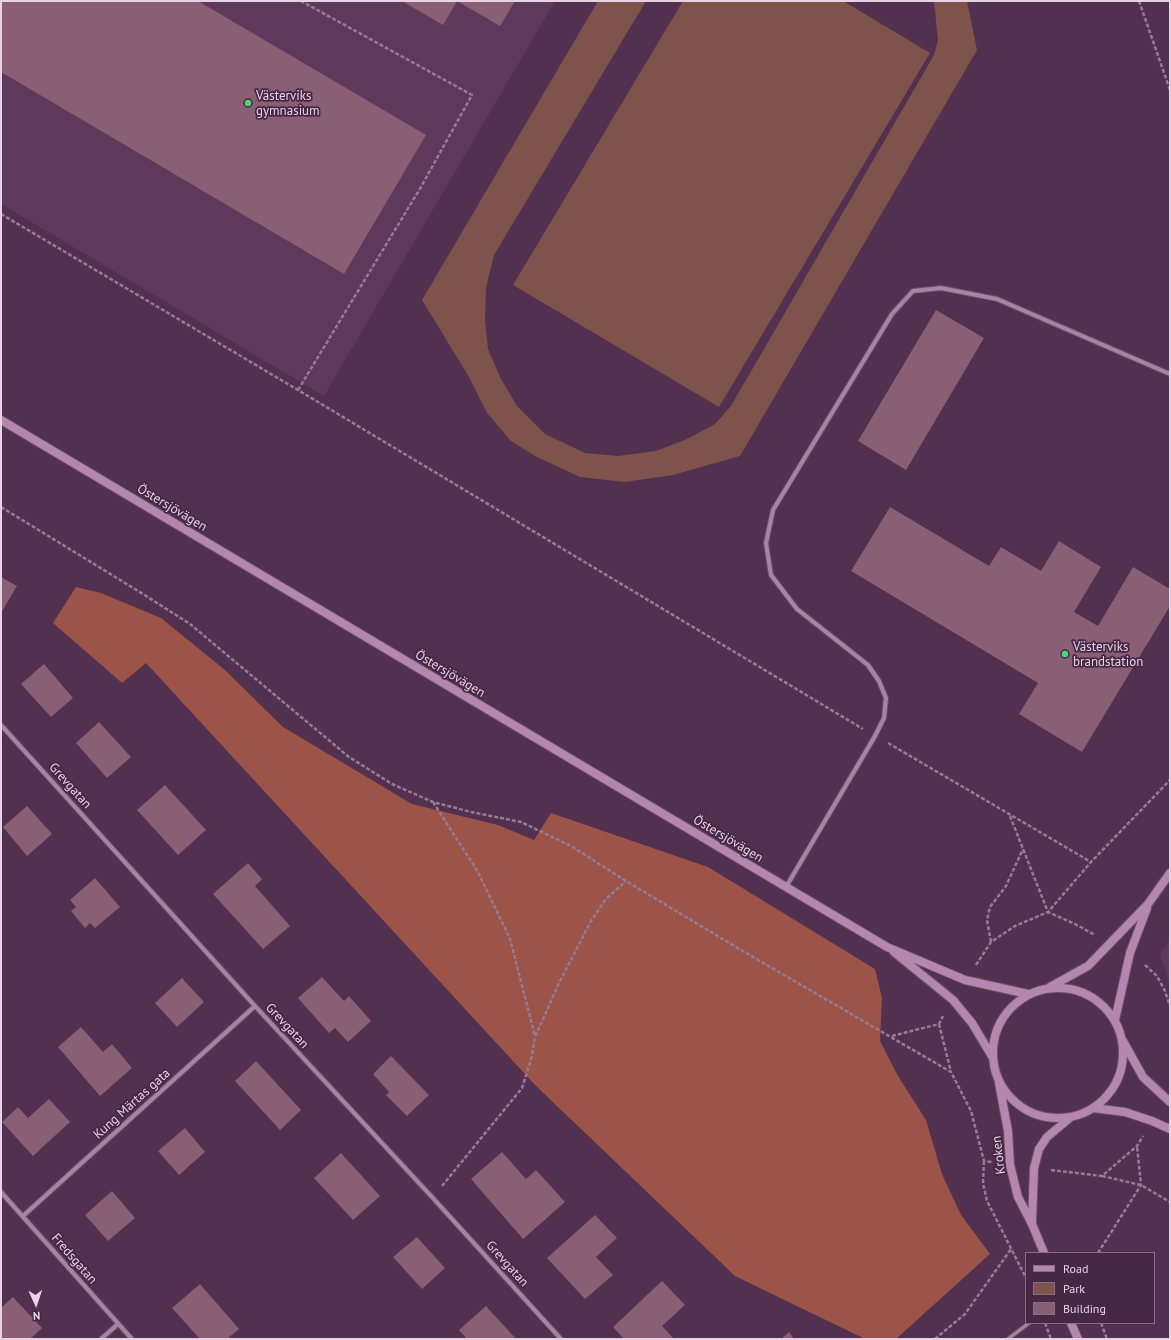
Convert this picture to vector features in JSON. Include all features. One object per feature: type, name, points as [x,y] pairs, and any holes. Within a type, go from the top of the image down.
[{"type":"main road","name":"Östersjövägen","points":[[1,420],[887,947],[965,980],[1028,994]]},
{"type":"main road","points":[[1122,1040],[1123,1060],[1118,1078],[1108,1096],[1093,1108],[1071,1117],[1050,1118],[1029,1111],[1011,1099],[999,1081],[993,1058],[996,1032],[1008,1010],[1028,994],[1049,988],[1088,966],[1148,904],[1170,873]]},
{"type":"main road","points":[[1115,1020],[1130,953],[1148,904]]},
{"type":"main road","name":"Östersjövägen","points":[[887,947],[952,1000],[972,1023],[993,1058]]},
{"type":"main road","points":[[1049,988],[1069,988],[1087,994],[1103,1005],[1115,1020],[1122,1040],[1143,1077],[1170,1102]]},
{"type":"main road","name":"Kroken","points":[[999,1081],[1008,1131],[1010,1165],[1018,1197],[1032,1224],[1044,1252]]},
{"type":"main road","points":[[1093,1108],[1125,1112],[1170,1129]]},
{"type":"main road","name":"Kroken","points":[[1032,1224],[1034,1168],[1039,1149],[1047,1137],[1071,1117]]},
{"type":"main road","points":[[1071,1324],[1078,1339]]},
{"type":"street","points":[[786,887],[875,736],[884,718],[886,698],[879,680],[868,665],[797,609],[770,575],[766,543],[773,510],[892,314],[913,291],[941,288],[997,299],[1170,374]]},
{"type":"street","name":"Grevgatan","points":[[1,725],[255,1006],[561,1339]]},
{"type":"street","name":"Kung Märtas gata","points":[[23,1216],[255,1006]]},
{"type":"street","name":"Fredsgatan","points":[[1,1192],[132,1339]]},
{"type":"street","points":[[101,1339],[118,1324]]},
{"type":"lane","points":[[1008,1339],[1028,1324]]},
{"type":"path","points":[[298,390],[421,187],[472,95],[301,1]]},
{"type":"path","points":[[1139,1],[1170,90]]},
{"type":"path","points":[[1,214],[875,736],[1091,862]]},
{"type":"path","points":[[1,507],[190,624],[349,757],[392,784],[433,802],[471,812],[521,822],[571,846],[626,881],[951,1072]]},
{"type":"path","points":[[1048,912],[1091,862],[1170,780]]},
{"type":"path","points":[[433,802],[478,872],[510,939],[535,1037]]},
{"type":"path","points":[[1010,816],[1048,912],[1111,943]]},
{"type":"path","points":[[991,942],[987,920],[990,907],[1006,886],[1023,849]]},
{"type":"path","points":[[432,1197],[522,1088],[531,1060],[535,1037],[560,981],[591,922],[606,899],[626,881]]},
{"type":"path","points":[[1130,953],[1157,976],[1165,991],[1170,1006]]},
{"type":"path","points":[[939,1024],[951,1072],[971,1111],[984,1161],[983,1183],[987,1201],[1025,1276]]},
{"type":"path","points":[[1102,1176],[1137,1146],[1152,1121]]},
{"type":"path","points":[[1099,1252],[1141,1185],[1137,1146]]},
{"type":"path","points":[[984,1161],[1010,1165]]},
{"type":"path","points":[[1034,1168],[1102,1176],[1141,1185],[1170,1202]]},
{"type":"path","points":[[935,1339],[965,1314],[1011,1249]]},
{"type":"path","points":[[1044,1324],[1051,1339]]},
{"type":"path","points":[[1101,1324],[1107,1339]]},
{"type":"shaded area","name":"Västerviks gymnasium","points":[[1,1],[555,1],[324,396],[1,204]]},
{"type":"shaded area","points":[[76,587],[101,593],[161,618],[225,670],[283,727],[412,804],[498,825],[534,840],[551,813],[708,867],[875,969],[882,998],[880,1041],[898,1076],[926,1120],[942,1174],[961,1215],[990,1254],[896,1339],[865,1339],[735,1276],[536,1086],[146,663],[122,683],[53,623]]},
{"type":"shaded area","points":[[1170,939],[1170,986],[1160,954]]},
{"type":"green space","points":[[598,1],[646,1],[494,255],[486,288],[485,319],[488,349],[501,379],[517,406],[545,434],[585,453],[618,456],[656,451],[687,439],[715,424],[731,406],[934,55],[938,40],[934,1],[967,1],[977,50],[740,456],[673,475],[625,482],[580,477],[535,456],[511,441],[487,413],[469,377],[422,300]]},
{"type":"green space","points":[[683,1],[843,1],[930,53],[719,407],[513,285]]},
{"type":"building","points":[[1,1],[198,1],[426,135],[344,274],[1,72]]},
{"type":"building","points":[[402,1],[457,1],[443,25]]},
{"type":"building","points":[[457,1],[515,1],[500,26]]},
{"type":"building","points":[[936,310],[984,338],[906,470],[858,441]]},
{"type":"building","name":"Västerviks brandstation","points":[[890,507],[989,566],[1001,547],[1041,571],[1059,541],[1101,567],[1074,612],[1098,626],[1133,567],[1170,589],[1170,606],[1082,752],[1019,714],[1038,683],[851,571]]},
{"type":"building","points":[[1,577],[17,586],[1,613]]},
{"type":"building","points":[[44,664],[73,698],[51,717],[21,684]]},
{"type":"building","points":[[99,722],[131,757],[107,778],[76,743]]},
{"type":"building","points":[[165,785],[206,830],[178,855],[137,810]]},
{"type":"building","points":[[27,806],[52,834],[27,856],[3,827]]},
{"type":"building","points":[[248,863],[262,879],[255,886],[290,926],[263,949],[213,894]]},
{"type":"building","points":[[95,878],[120,907],[95,928],[90,923],[85,928],[71,911],[76,907],[70,900]]},
{"type":"building","points":[[322,977],[344,1001],[349,996],[371,1021],[348,1042],[335,1028],[329,1033],[298,998]]},
{"type":"building","points":[[182,978],[204,1002],[177,1027],[155,1003]]},
{"type":"building","points":[[81,1027],[103,1052],[112,1044],[132,1068],[100,1096],[58,1047]]},
{"type":"building","points":[[391,1056],[429,1095],[407,1116],[386,1095],[389,1092],[373,1074]]},
{"type":"building","points":[[256,1061],[301,1110],[280,1130],[235,1081]]},
{"type":"building","points":[[49,1099],[70,1122],[33,1156],[2,1122],[18,1107],[28,1118]]},
{"type":"building","points":[[185,1128],[205,1152],[179,1175],[158,1151]]},
{"type":"building","points":[[502,1152],[526,1179],[536,1170],[565,1202],[523,1239],[471,1179]]},
{"type":"building","points":[[341,1153],[380,1196],[353,1220],[314,1178]]},
{"type":"building","points":[[112,1191],[135,1218],[108,1241],[85,1215]]},
{"type":"building","points":[[595,1215],[617,1238],[596,1257],[613,1275],[585,1299],[547,1258]]},
{"type":"building","points":[[417,1237],[445,1268],[422,1289],[393,1257]]},
{"type":"building","points":[[662,1281],[685,1305],[662,1326],[674,1339],[624,1339],[613,1327]]},
{"type":"building","points":[[200,1284],[239,1329],[227,1339],[200,1339],[172,1308]]},
{"type":"building","points":[[13,1297],[42,1328],[30,1339],[1,1339],[1,1308]]},
{"type":"building","points":[[486,1306],[516,1339],[467,1339],[459,1330]]},
{"type":"building","points":[[789,1332],[794,1339],[781,1339]]},
{"type":"place","name":"Västerviks gymnasium","points":[[248,103]]},
{"type":"place","name":"Västerviks brandstation","points":[[1065,654]]}]
